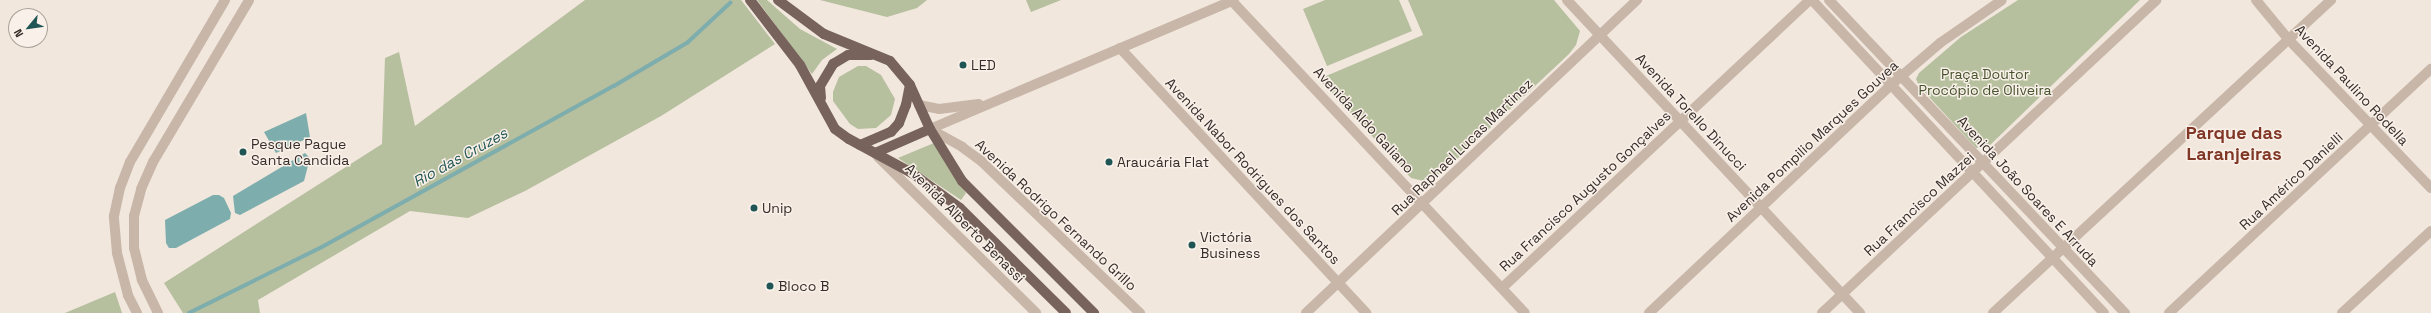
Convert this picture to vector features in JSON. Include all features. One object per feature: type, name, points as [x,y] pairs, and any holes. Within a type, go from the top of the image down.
[{"type":"main road","points":[[750,0],[788,47],[821,100],[835,128],[860,145],[912,173],[960,208],[1066,313]]},
{"type":"main road","points":[[778,0],[824,34],[890,61],[910,85],[930,129],[962,181],[1094,313]]},
{"type":"main road","points":[[821,100],[820,86],[833,64],[848,55],[877,55]]},
{"type":"main road","points":[[860,145],[884,136],[899,123],[906,105],[910,85]]},
{"type":"main road","points":[[875,153],[930,129]]},
{"type":"street","points":[[137,313],[128,295],[117,253],[114,216],[120,188],[130,162],[225,0]]},
{"type":"street","points":[[158,313],[142,280],[134,248],[134,216],[141,189],[152,162],[249,0]]},
{"type":"street","points":[[930,129],[1232,0]]},
{"type":"street","name":"Avenida Aldo Galiano","points":[[1232,0],[1424,203],[1525,313]]},
{"type":"street","name":"Avenida Torello Dinucci","points":[[1567,0],[1860,313]]},
{"type":"street","name":"Rua Raphael Lucas Martinez","points":[[1306,313],[1637,0]]},
{"type":"street","name":"Avenida João Soares E Arruda","points":[[1811,0],[2104,313]]},
{"type":"street","name":"Rua Francisco Augusto Gonçalves","points":[[1502,288],[1811,0]]},
{"type":"street","name":"Avenida João Soares E Arruda","points":[[1829,0],[2125,313]]},
{"type":"street","name":"Avenida Pompilio Marques Gouvea","points":[[1649,313],[1901,76],[1940,43],[2002,0]]},
{"type":"street","name":"Rua Francisco Mazzei","points":[[1822,313],[2157,0]]},
{"type":"street","name":"Avenida Paulino Rodella","points":[[2256,0],[2289,40],[2431,188]]},
{"type":"street","points":[[1994,313],[2331,0]]},
{"type":"street","name":"Avenida Nabor Rodrigues dos Santos","points":[[1120,48],[1366,313]]},
{"type":"street","name":"Rua Américo Danielli","points":[[2169,313],[2371,127],[2431,69]]},
{"type":"street","points":[[919,105],[939,109],[997,101]]},
{"type":"street","name":"Avenida Rodrigo Fernando Grillo","points":[[930,129],[962,147],[981,161],[1140,313]]},
{"type":"street","name":"Avenida Alberto Benassi","points":[[875,153],[1036,313]]},
{"type":"street","points":[[2342,313],[2431,231]]},
{"type":"green space","points":[[585,0],[741,0],[775,44],[661,116],[525,191],[468,218],[410,211],[258,300],[260,313],[183,313],[164,283],[382,144],[385,58],[399,52],[415,126]]},
{"type":"green space","points":[[757,0],[767,0],[800,29],[837,49],[822,60],[812,74]]},
{"type":"green space","points":[[820,0],[927,0],[917,8],[887,17]]},
{"type":"green space","points":[[1026,0],[1061,0],[1031,12]]},
{"type":"green space","points":[[1325,0],[1399,0],[1412,31],[1327,66],[1303,9]]},
{"type":"green space","points":[[1408,0],[1554,0],[1580,31],[1576,45],[1569,54],[1442,173],[1424,181],[1411,178],[1319,79],[1423,35]]},
{"type":"green space","name":"Praça Doutor Procópio de Oliveira","points":[[2018,0],[2140,0],[1989,146],[1976,148],[1919,86],[1916,79],[1919,73],[1961,37]]},
{"type":"green space","points":[[858,66],[866,66],[881,75],[895,99],[891,115],[876,128],[858,129],[850,124],[833,101],[833,92],[839,77]]},
{"type":"green space","points":[[934,143],[966,193],[961,200],[898,158]]},
{"type":"green space","points":[[115,292],[122,313],[65,313]]},
{"type":"water","points":[[306,113],[310,137],[276,153],[264,132]]},
{"type":"water","points":[[305,153],[310,158],[304,181],[240,215],[235,213],[233,196]]},
{"type":"water","points":[[213,195],[219,195],[224,198],[231,213],[230,219],[176,248],[169,248],[166,243],[165,220]]},
{"type":"waterway","name":"Rio das Cruzes","points":[[189,313],[322,247],[614,86],[687,43],[730,3]]},
{"type":"place","name":"LED","points":[[963,65]]},
{"type":"place","name":"Pesque Pague Santa Candida","points":[[243,152]]},
{"type":"place","name":"Araucária Flat","points":[[1109,162]]},
{"type":"place","name":"Unip","points":[[754,208]]},
{"type":"place","name":"Victória Business","points":[[1192,245]]},
{"type":"place","name":"Bloco B","points":[[770,286]]},
{"type":"district","name":"Parque das Laranjeiras","points":[[2234,144]]}]
